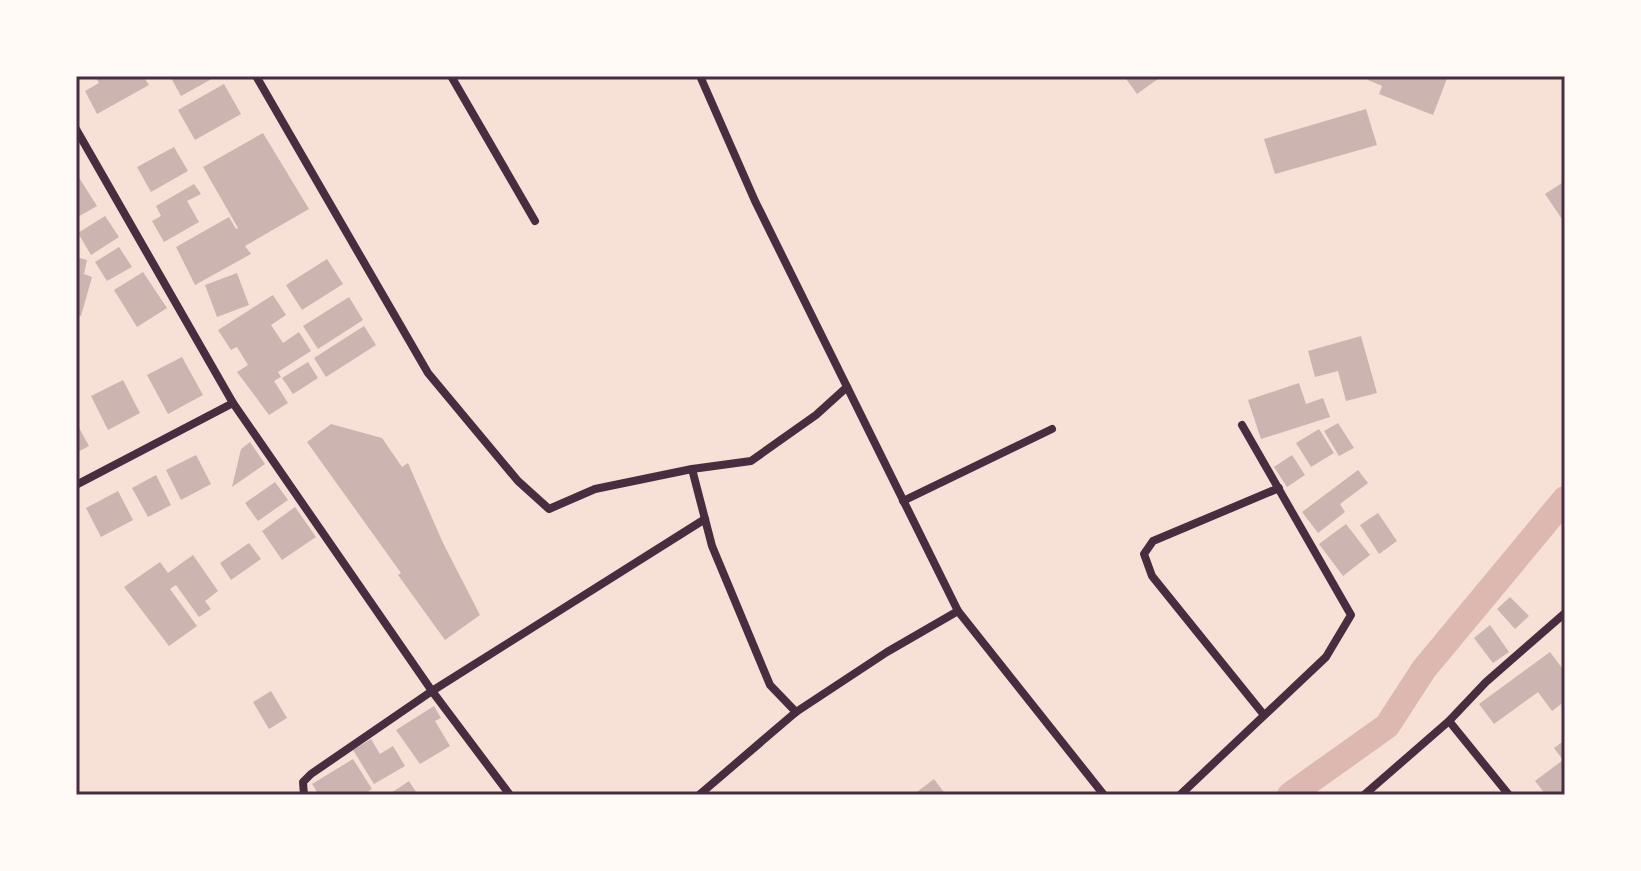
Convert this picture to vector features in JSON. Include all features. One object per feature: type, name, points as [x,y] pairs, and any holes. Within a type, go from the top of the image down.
[{"type":"street","points":[[256,76],[428,373],[518,481],[549,509],[595,489],[692,469],[751,461],[816,415],[847,387]]},
{"type":"street","points":[[451,76],[535,221]]},
{"type":"street","points":[[700,76],[755,201],[958,611],[1104,795]]},
{"type":"street","points":[[76,129],[233,403],[432,691],[510,795]]},
{"type":"street","points":[[76,485],[233,403]]},
{"type":"street","points":[[1180,795],[1326,657],[1351,615],[1242,425]]},
{"type":"street","points":[[903,501],[1052,429]]},
{"type":"street","points":[[692,469],[712,546],[770,685],[796,712]]},
{"type":"street","points":[[1264,715],[1152,576],[1144,554],[1153,541],[1279,488]]},
{"type":"street","points":[[304,795],[303,782],[311,774],[432,691],[705,519]]},
{"type":"street","points":[[699,795],[796,712],[887,652],[958,611]]},
{"type":"street","points":[[1364,795],[1565,613]]},
{"type":"street","points":[[1449,721],[1509,795]]},
{"type":"building","points":[[143,76],[149,85],[97,114],[85,91],[99,83],[96,78]]},
{"type":"building","points":[[170,76],[217,76],[181,96]]},
{"type":"building","points":[[1124,76],[1162,76],[1137,94]]},
{"type":"building","points":[[1369,76],[1448,76],[1433,115],[1379,94],[1382,86],[1368,80]]},
{"type":"building","points":[[224,84],[241,114],[195,140],[178,110]]},
{"type":"building","points":[[1366,109],[1377,145],[1275,174],[1264,139]]},
{"type":"building","points":[[263,133],[309,209],[245,246],[251,254],[195,285],[176,247],[229,217],[238,228],[203,167]]},
{"type":"building","points":[[174,147],[188,171],[151,192],[137,167]]},
{"type":"building","points":[[76,173],[97,206],[76,218]]},
{"type":"building","points":[[1565,181],[1565,218],[1562,219],[1545,194]]},
{"type":"building","points":[[194,184],[201,194],[187,201],[199,222],[164,242],[152,221],[161,216],[156,206]]},
{"type":"building","points":[[105,216],[119,237],[91,255],[78,233]]},
{"type":"building","points":[[119,247],[132,267],[107,281],[95,262]]},
{"type":"building","points":[[76,257],[87,260],[84,274],[92,277],[81,316],[76,315]]},
{"type":"building","points":[[327,259],[343,284],[302,310],[286,285]]},
{"type":"building","points":[[143,272],[167,308],[137,327],[114,290]]},
{"type":"building","points":[[237,273],[249,305],[217,317],[205,285]]},
{"type":"building","points":[[273,295],[286,315],[271,325],[283,343],[299,332],[311,351],[278,372],[281,377],[274,381],[288,403],[269,415],[237,372],[248,365],[237,347],[231,350],[218,330]]},
{"type":"building","points":[[349,297],[363,320],[318,349],[303,326]]},
{"type":"building","points":[[364,326],[376,345],[326,377],[314,358]]},
{"type":"building","points":[[1361,336],[1377,393],[1346,401],[1338,371],[1315,377],[1308,351]]},
{"type":"building","points":[[182,357],[203,395],[168,414],[147,375]]},
{"type":"building","points":[[308,362],[318,378],[293,394],[282,378]]},
{"type":"building","points":[[123,380],[140,413],[108,430],[91,396]]},
{"type":"building","points":[[1299,383],[1306,404],[1323,398],[1330,417],[1261,439],[1248,400]]},
{"type":"building","points":[[76,422],[89,446],[76,453]]},
{"type":"building","points":[[1338,423],[1354,448],[1339,456],[1324,431]]},
{"type":"building","points":[[331,424],[382,438],[402,467],[408,463],[443,543],[480,615],[445,640],[307,442]]},
{"type":"building","points":[[1319,429],[1334,453],[1311,467],[1296,443]]},
{"type":"building","points":[[250,442],[265,464],[232,487],[241,449]]},
{"type":"building","points":[[196,455],[211,484],[181,500],[166,470]]},
{"type":"building","points":[[1292,455],[1305,475],[1287,487],[1274,467]]},
{"type":"building","points":[[1358,470],[1368,483],[1340,504],[1345,512],[1318,533],[1302,512]]},
{"type":"building","points":[[156,475],[171,505],[148,517],[132,488]]},
{"type":"building","points":[[275,482],[288,500],[258,521],[245,503]]},
{"type":"building","points":[[118,491],[133,520],[101,537],[86,508]]},
{"type":"building","points":[[295,507],[316,537],[282,560],[262,531]]},
{"type":"building","points":[[1378,513],[1397,541],[1379,554],[1360,525]]},
{"type":"building","points":[[1346,524],[1370,555],[1343,576],[1319,544]]},
{"type":"building","points":[[249,543],[261,559],[231,580],[220,563]]},
{"type":"building","points":[[193,555],[218,591],[205,601],[211,609],[199,617],[176,585],[170,589],[197,626],[169,646],[124,587],[160,562],[168,573]]},
{"type":"building","points":[[1510,597],[1529,616],[1515,629],[1497,609]]},
{"type":"building","points":[[1490,625],[1509,652],[1493,663],[1474,638]]},
{"type":"building","points":[[1550,652],[1565,672],[1565,701],[1552,711],[1538,692],[1494,724],[1479,704]]},
{"type":"building","points":[[271,691],[287,718],[269,729],[253,702]]},
{"type":"building","points":[[434,706],[441,718],[435,721],[450,746],[420,764],[396,730]]},
{"type":"building","points":[[371,739],[380,754],[393,746],[405,766],[374,784],[353,750]]},
{"type":"building","points":[[1565,740],[1565,795],[1546,795],[1535,781],[1563,760],[1554,748]]},
{"type":"building","points":[[353,759],[372,789],[362,795],[319,795],[312,784]]},
{"type":"building","points":[[934,779],[946,795],[913,795]]},
{"type":"building","points":[[409,781],[418,795],[388,795]]},
{"type":"waterway","points":[[1290,795],[1387,726],[1424,669],[1565,499]]}]
